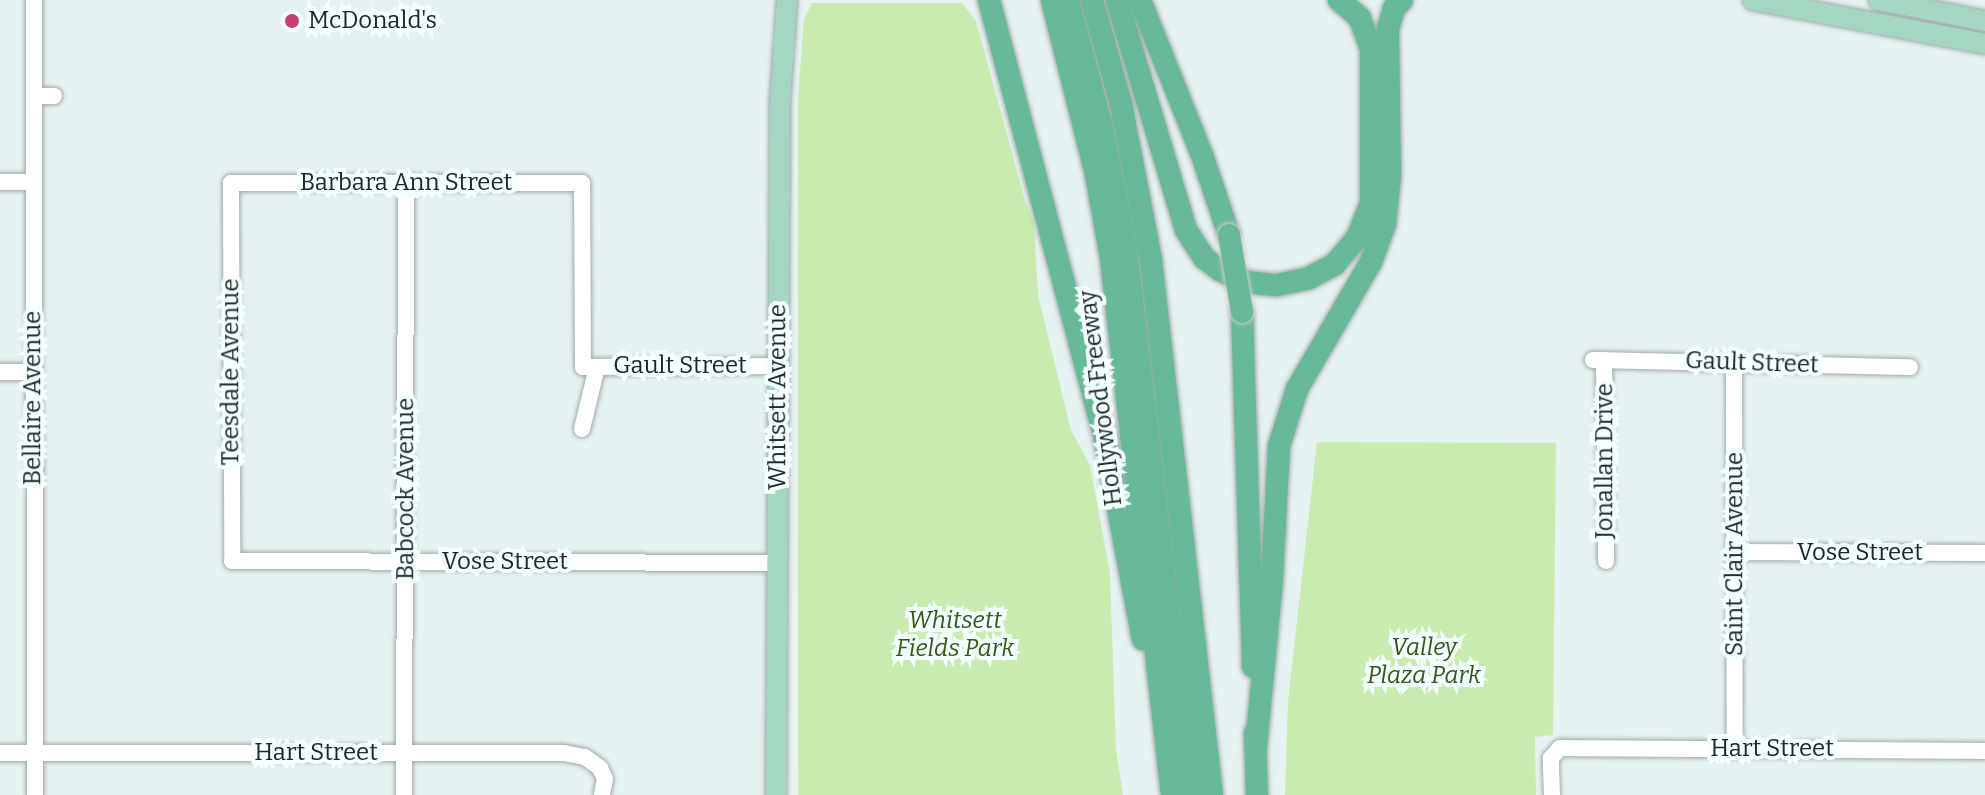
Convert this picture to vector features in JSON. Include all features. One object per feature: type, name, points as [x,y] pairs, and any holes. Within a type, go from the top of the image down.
[{"type":"highway","points":[[989,0],[1103,430],[1128,573],[1165,734]]},
{"type":"highway","name":"Hollywood Freeway","points":[[1052,0],[1079,100],[1111,258],[1172,795]]},
{"type":"highway","points":[[1068,0],[1102,128],[1126,248],[1190,795]]},
{"type":"highway","points":[[1078,0],[1124,180],[1141,279],[1199,795]]},
{"type":"highway","points":[[1092,0],[1121,104],[1148,246],[1212,795]]},
{"type":"highway","points":[[1117,0],[1186,230],[1204,258],[1220,270],[1246,282],[1277,285],[1309,278],[1335,264],[1357,238],[1371,204],[1371,49],[1360,18],[1339,0]]},
{"type":"highway","points":[[1140,0],[1202,155],[1229,235],[1242,312],[1257,795]]},
{"type":"highway","points":[[1256,746],[1272,579],[1279,446],[1297,389],[1371,262],[1385,224],[1390,176],[1388,29],[1394,8],[1402,0]]},
{"type":"main road","name":"Whitsett Avenue","points":[[776,795],[781,53],[787,0]]},
{"type":"main road","points":[[1755,0],[1985,44]]},
{"type":"main road","points":[[1879,0],[1985,21]]},
{"type":"street","name":"Bellaire Avenue","points":[[34,0],[35,795]]},
{"type":"street","points":[[34,96],[54,96]]},
{"type":"street","points":[[0,182],[34,182]]},
{"type":"street","name":"Barbara Ann Street","points":[[231,183],[582,183],[590,367]]},
{"type":"street","name":"Teesdale Avenue","points":[[231,183],[232,561]]},
{"type":"street","name":"Babcock Avenue","points":[[404,795],[406,183]]},
{"type":"street","name":"Gault Street","points":[[1599,360],[1734,360],[1787,366],[1910,367]]},
{"type":"street","name":"Jonallan Drive","points":[[1599,360],[1606,561]]},
{"type":"street","name":"Saint Clair Avenue","points":[[1734,360],[1735,749]]},
{"type":"street","name":"Gault Street","points":[[590,367],[777,366]]},
{"type":"street","points":[[582,429],[590,367]]},
{"type":"street","points":[[0,372],[33,372]]},
{"type":"street","name":"Vose Street","points":[[1735,552],[1985,553]]},
{"type":"street","name":"Vose Street","points":[[232,561],[777,563]]},
{"type":"street","name":"Hart Street","points":[[1552,795],[1551,758],[1560,748],[1985,751]]},
{"type":"street","name":"Hart Street","points":[[0,753],[576,754],[600,768],[605,779],[602,795]]},
{"type":"green space","name":"Whitsett Fields Park","points":[[812,3],[962,3],[976,21],[1025,201],[1034,222],[1038,295],[1071,430],[1090,465],[1110,573],[1116,750],[1123,795],[798,795],[798,97],[804,19]]},
{"type":"green space","name":"Valley Plaza Park","points":[[1317,442],[1556,443],[1553,735],[1535,737],[1536,795],[1285,795],[1288,702]]},
{"type":"place","name":"McDonald's","points":[[292,21]]}]
